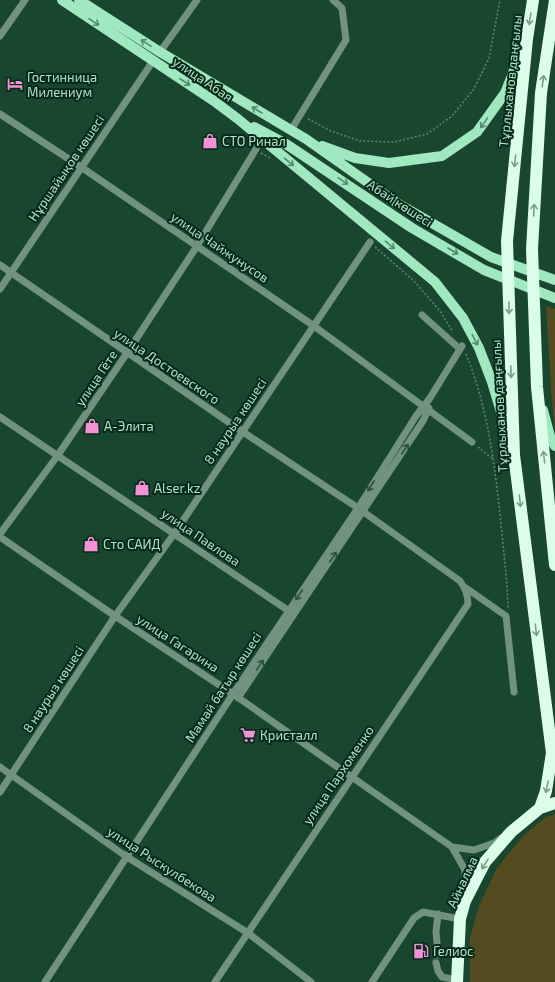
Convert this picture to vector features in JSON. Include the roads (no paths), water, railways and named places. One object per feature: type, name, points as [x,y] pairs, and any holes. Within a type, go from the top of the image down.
[{"type":"highway","name":"Тұрлыханов даңғылы","points":[[533,0],[527,39],[507,241],[514,454],[552,753],[546,791],[540,808]]},
{"type":"highway","points":[[555,0],[541,92],[532,249],[537,387],[555,565]]},
{"type":"highway","name":"Айналма","points":[[456,981],[460,919],[465,901],[485,862],[511,832],[540,808],[555,803]]},
{"type":"main road","points":[[62,0],[153,61]]},
{"type":"main road","points":[[79,0],[160,52],[306,139],[355,158],[389,162],[442,156],[477,132],[505,93],[527,39]]},
{"type":"main road","name":"улица Абая","points":[[153,61],[214,101],[238,119]]},
{"type":"main road","points":[[238,119],[435,282],[463,318],[479,348],[492,382],[514,454]]},
{"type":"main road","name":"Абай көшесі","points":[[238,119],[286,144],[412,228],[484,270],[555,298]]},
{"type":"main road","name":"Абай көшесі","points":[[306,139],[397,202],[491,257],[555,280]]},
{"type":"main road","points":[[537,387],[551,440],[555,446]]},
{"type":"street","points":[[0,36],[25,0]]},
{"type":"street","points":[[160,52],[197,0]]},
{"type":"street","points":[[291,130],[346,40],[342,8],[333,0]]},
{"type":"street","name":"Нұршайықов көшесі","points":[[0,289],[153,61]]},
{"type":"street","name":"улица Чайжунусов","points":[[0,114],[81,167],[314,326],[472,442]]},
{"type":"street","name":"улица Гёте","points":[[0,536],[58,455],[127,353],[197,246],[256,149]]},
{"type":"street","name":"8 наурыз көшесі","points":[[0,792],[115,616],[174,534],[370,242]]},
{"type":"street","name":"улица Достоевского","points":[[0,265],[243,432],[361,510],[460,581],[466,588]]},
{"type":"street","name":"Мамай батыр көшесі","points":[[45,982],[127,857],[361,510],[425,408],[461,347],[422,315]]},
{"type":"street","name":"улица Павлова","points":[[0,417],[289,611]]},
{"type":"street","name":"Мамай батыр көшесі","points":[[236,696],[289,611],[361,510]]},
{"type":"street","name":"улица Гагарина","points":[[0,536],[115,616],[236,696],[452,847],[465,870],[465,901]]},
{"type":"street","points":[[466,588],[506,616],[514,692]]},
{"type":"street","name":"улица Пархоменко","points":[[215,982],[351,776],[468,604],[466,588]]},
{"type":"street","name":"улица Рыскулбекова","points":[[0,767],[12,774],[127,857],[248,933],[311,982]]},
{"type":"street","points":[[452,847],[474,850],[494,843],[511,832]]},
{"type":"street","points":[[372,982],[414,918],[423,912],[460,919]]},
{"type":"street","points":[[437,943],[436,932],[438,914]]},
{"type":"street","points":[[436,963],[438,971],[442,977],[456,981]]},
{"type":"tunnel","points":[[436,963],[437,943]]},
{"type":"place","name":"Гостинница Милениум","points":[[15,84]]},
{"type":"place","name":"СТО Ринал","points":[[210,141]]},
{"type":"place","name":"А-Элита","points":[[92,426]]},
{"type":"place","name":"Alser.kz","points":[[142,488]]},
{"type":"place","name":"Сто САИД","points":[[91,544]]},
{"type":"place","name":"Кристалл","points":[[248,735]]},
{"type":"place","name":"Гелиос","points":[[421,951]]}]
